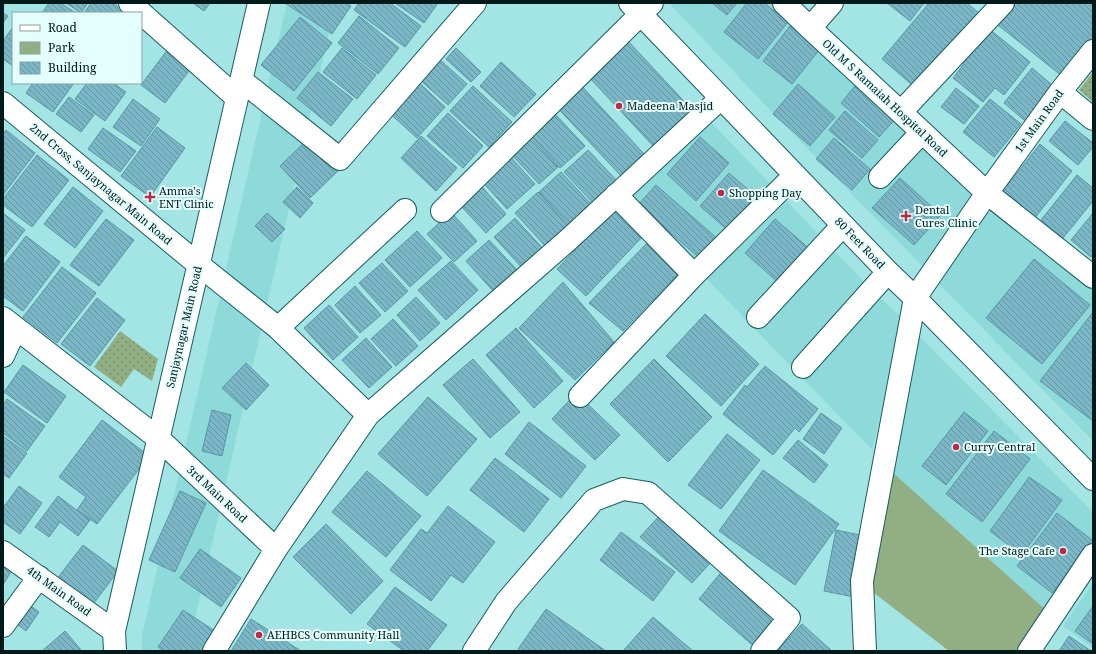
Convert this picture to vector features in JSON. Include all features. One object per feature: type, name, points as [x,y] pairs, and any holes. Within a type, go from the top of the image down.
[{"type":"street","points":[[130,3],[141,12]]},
{"type":"street","name":"Sanjaynagar Main Road","points":[[115,641],[159,439],[259,3]]},
{"type":"street","points":[[142,12],[239,89],[340,159],[475,3]]},
{"type":"street","name":"Old M S Ramaiah Hospital Road","points":[[784,3],[987,193],[1093,277]]},
{"type":"street","points":[[810,28],[832,3]]},
{"type":"street","points":[[901,112],[1003,3]]},
{"type":"street","points":[[442,211],[572,82],[641,7]]},
{"type":"street","name":"80 Feet Road","points":[[641,7],[721,98],[888,272],[1093,479]]},
{"type":"street","name":"1st Main Road","points":[[915,298],[987,193],[1060,92],[1093,51]]},
{"type":"street","points":[[1060,92],[1093,119]]},
{"type":"street","points":[[214,651],[276,549],[368,415],[568,240],[721,98]]},
{"type":"street","name":"2nd Cross, Sanjaynagar Main Road","points":[[3,103],[199,265],[278,328],[368,415]]},
{"type":"street","points":[[880,177],[922,132]]},
{"type":"street","points":[[580,396],[694,275],[795,175]]},
{"type":"street","points":[[616,195],[694,275]]},
{"type":"street","points":[[278,328],[405,210]]},
{"type":"street","points":[[758,317],[843,225]]},
{"type":"street","points":[[803,367],[888,272]]},
{"type":"street","points":[[865,651],[862,582],[915,298]]},
{"type":"street","points":[[3,356],[10,323]]},
{"type":"street","name":"3rd Main Road","points":[[10,323],[159,439],[276,549]]},
{"type":"street","points":[[474,651],[506,602],[594,500],[623,489],[648,493],[788,618],[762,651]]},
{"type":"street","name":"4th Main Road","points":[[3,552],[39,577],[115,641]]},
{"type":"street","points":[[1029,651],[1093,555]]},
{"type":"street","points":[[3,626],[39,577]]},
{"type":"shaded area","points":[[287,3],[336,3],[190,640],[190,651],[142,651],[142,635]]},
{"type":"shaded area","points":[[669,3],[780,3],[981,192],[926,270],[768,108]]},
{"type":"shaded area","points":[[708,119],[872,290],[904,320],[872,450],[629,199]]},
{"type":"shaded area","points":[[992,201],[1093,284],[1093,441],[935,280]]},
{"type":"shaded area","points":[[917,334],[1093,512],[1093,548],[1049,613],[890,470]]},
{"type":"shaded area","points":[[1093,583],[1093,648],[1063,626]]},
{"type":"green space","points":[[1093,72],[1093,102],[1079,90]]},
{"type":"green space","points":[[120,331],[158,359],[152,381],[134,369],[121,387],[94,367]]},
{"type":"green space","points":[[890,470],[1049,613],[1022,651],[949,651],[869,589]]},
{"type":"building","points":[[49,3],[61,3],[74,12],[43,12]]},
{"type":"building","points":[[66,3],[88,3],[82,12]]},
{"type":"building","points":[[91,3],[113,3],[125,12],[85,12]]},
{"type":"building","points":[[193,3],[210,3],[204,11]]},
{"type":"building","points":[[285,3],[347,3],[351,6],[332,34]]},
{"type":"building","points":[[359,3],[390,3],[421,26],[405,47],[354,10]]},
{"type":"building","points":[[395,3],[438,3],[424,23]]},
{"type":"building","points":[[712,3],[737,3],[727,15]]},
{"type":"building","points":[[747,3],[764,3],[788,22],[758,59],[724,32]]},
{"type":"building","points":[[887,3],[924,3],[910,21]]},
{"type":"building","points":[[929,3],[967,3],[980,14],[917,89],[882,59]]},
{"type":"building","points":[[1016,3],[1093,3],[1093,38],[1062,76],[998,25]]},
{"type":"building","points":[[3,13],[8,16],[3,23]]},
{"type":"building","points":[[359,16],[399,48],[378,74],[338,43]]},
{"type":"building","points":[[300,17],[332,43],[294,91],[261,65]]},
{"type":"building","points":[[790,26],[820,49],[792,84],[763,61]]},
{"type":"building","points":[[12,28],[12,65],[3,59],[3,41]]},
{"type":"building","points":[[988,28],[1030,62],[1004,95],[995,88],[983,102],[953,78],[964,64],[962,61]]},
{"type":"building","points":[[627,40],[695,113],[656,149],[588,76]]},
{"type":"building","points":[[342,48],[376,75],[357,99],[323,72]]},
{"type":"building","points":[[456,48],[481,72],[471,82],[446,59]]},
{"type":"building","points":[[168,49],[192,67],[165,103],[141,85]]},
{"type":"building","points":[[437,57],[467,84],[448,105],[418,78]]},
{"type":"building","points":[[501,62],[536,94],[514,117],[480,86]]},
{"type":"building","points":[[1032,68],[1058,90],[1030,125],[1004,103]]},
{"type":"building","points":[[318,72],[353,99],[331,126],[297,98]]},
{"type":"building","points":[[414,78],[445,107],[417,138],[385,109]]},
{"type":"building","points":[[860,80],[900,114],[879,137],[841,103]]},
{"type":"building","points":[[578,82],[645,155],[622,177],[554,104]]},
{"type":"building","points":[[32,84],[73,84],[53,112],[26,93]]},
{"type":"building","points":[[86,84],[114,84],[126,92],[105,121],[75,99]]},
{"type":"building","points":[[798,84],[835,117],[810,146],[773,114]]},
{"type":"building","points":[[473,86],[512,122],[489,147],[450,111]]},
{"type":"building","points":[[956,88],[979,106],[964,124],[941,107]]},
{"type":"building","points":[[69,97],[94,115],[81,132],[56,114]]},
{"type":"building","points":[[133,99],[160,119],[141,146],[113,127]]},
{"type":"building","points":[[990,99],[1021,124],[994,157],[963,132]]},
{"type":"building","points":[[845,111],[878,140],[862,158],[829,130]]},
{"type":"building","points":[[448,113],[483,146],[463,168],[427,136]]},
{"type":"building","points":[[556,115],[585,146],[560,168],[532,137]]},
{"type":"building","points":[[1065,121],[1093,143],[1093,147],[1078,165],[1049,141]]},
{"type":"building","points":[[157,127],[185,148],[150,197],[121,176]]},
{"type":"building","points":[[103,128],[136,151],[120,172],[88,149]]},
{"type":"building","points":[[6,130],[35,153],[3,195],[3,135]]},
{"type":"building","points":[[421,136],[457,168],[436,191],[401,158]]},
{"type":"building","points":[[529,136],[558,167],[539,184],[510,153]]},
{"type":"building","points":[[700,137],[729,163],[696,201],[667,174]]},
{"type":"building","points":[[834,138],[870,169],[852,190],[816,159]]},
{"type":"building","points":[[306,141],[340,169],[310,198],[280,166]]},
{"type":"building","points":[[1040,144],[1072,171],[1034,219],[1001,193]]},
{"type":"building","points":[[588,150],[619,183],[595,205],[564,172]]},
{"type":"building","points":[[508,154],[535,184],[507,209],[480,179]]},
{"type":"building","points":[[37,155],[69,180],[32,227],[3,205],[3,199]]},
{"type":"building","points":[[561,172],[593,206],[571,227],[539,192]]},
{"type":"building","points":[[729,173],[759,199],[730,232],[700,206]]},
{"type":"building","points":[[1077,175],[1093,188],[1093,201],[1063,238],[1041,220]]},
{"type":"building","points":[[900,178],[941,215],[914,245],[872,208]]},
{"type":"building","points":[[656,185],[719,240],[702,260],[638,205]]},
{"type":"building","points":[[73,187],[103,211],[75,248],[44,224]]},
{"type":"building","points":[[297,187],[313,203],[300,218],[283,202]]},
{"type":"building","points":[[482,187],[506,214],[486,233],[461,206]]},
{"type":"building","points":[[538,192],[569,227],[547,248],[515,213]]},
{"type":"building","points":[[616,207],[645,234],[586,296],[557,269]]},
{"type":"building","points":[[451,212],[477,241],[454,262],[427,234]]},
{"type":"building","points":[[3,213],[25,230],[3,258]]},
{"type":"building","points":[[267,213],[285,229],[272,242],[255,226]]},
{"type":"building","points":[[1093,213],[1093,254],[1091,257],[1071,240]]},
{"type":"building","points":[[515,218],[545,251],[524,270],[494,237]]},
{"type":"building","points":[[106,219],[134,240],[99,286],[70,265]]},
{"type":"building","points":[[775,219],[811,250],[780,284],[745,253]]},
{"type":"building","points":[[417,231],[442,258],[410,287],[385,260]]},
{"type":"building","points":[[26,236],[60,262],[23,311],[3,296],[3,266]]},
{"type":"building","points":[[489,240],[519,272],[495,293],[466,261]]},
{"type":"building","points":[[649,241],[680,272],[623,331],[589,303]]},
{"type":"building","points":[[1034,259],[1090,305],[1042,364],[986,318]]},
{"type":"building","points":[[451,261],[478,290],[446,320],[418,290]]},
{"type":"building","points":[[382,263],[408,291],[385,312],[359,283]]},
{"type":"building","points":[[62,267],[96,293],[57,343],[23,317]]},
{"type":"building","points":[[563,282],[614,342],[575,380],[519,328]]},
{"type":"building","points":[[355,286],[381,315],[360,333],[335,305]]},
{"type":"building","points":[[416,297],[440,323],[420,341],[397,315]]},
{"type":"building","points":[[97,298],[125,320],[90,366],[61,344]]},
{"type":"building","points":[[329,305],[358,337],[333,360],[304,328]]},
{"type":"building","points":[[1093,312],[1093,421],[1040,381]]},
{"type":"building","points":[[705,314],[759,364],[721,406],[666,356]]},
{"type":"building","points":[[393,319],[418,346],[396,366],[371,339]]},
{"type":"building","points":[[516,328],[563,381],[534,408],[486,355]]},
{"type":"building","points":[[366,338],[392,367],[369,388],[342,360]]},
{"type":"building","points":[[473,359],[520,412],[490,438],[443,385]]},
{"type":"building","points":[[654,359],[712,417],[668,462],[610,404]]},
{"type":"building","points":[[246,363],[269,385],[246,410],[222,388]]},
{"type":"building","points":[[23,365],[66,396],[47,423],[4,392]]},
{"type":"building","points":[[765,366],[818,409],[799,432],[795,428],[773,455],[723,414],[745,385],[747,387]]},
{"type":"building","points":[[576,393],[620,435],[595,460],[552,419]]},
{"type":"building","points":[[428,397],[477,439],[427,496],[378,454]]},
{"type":"building","points":[[7,399],[45,426],[27,451],[3,433],[3,405]]},
{"type":"building","points":[[212,410],[231,415],[222,456],[202,451]]},
{"type":"building","points":[[964,412],[988,431],[946,485],[922,466]]},
{"type":"building","points":[[821,413],[842,428],[824,454],[803,439]]},
{"type":"building","points":[[102,420],[149,456],[97,524],[77,510],[86,497],[59,477]]},
{"type":"building","points":[[529,422],[586,466],[561,498],[505,454]]},
{"type":"building","points":[[994,431],[1030,459],[982,522],[946,494]]},
{"type":"building","points":[[727,434],[760,460],[721,509],[688,485]]},
{"type":"building","points":[[3,436],[27,453],[9,478],[3,474]]},
{"type":"building","points":[[798,440],[828,465],[814,483],[783,458]]},
{"type":"building","points":[[495,458],[549,499],[524,532],[470,490]]},
{"type":"building","points":[[763,470],[839,524],[795,585],[719,531]]},
{"type":"building","points":[[367,471],[421,516],[386,557],[332,512]]},
{"type":"building","points":[[1029,477],[1062,500],[1022,555],[990,531]]},
{"type":"building","points":[[19,486],[42,503],[20,534],[3,522],[3,508]]},
{"type":"building","points":[[180,491],[206,503],[175,572],[149,560]]},
{"type":"building","points":[[58,496],[90,520],[78,536],[60,522],[49,537],[35,527]]},
{"type":"building","points":[[448,506],[495,542],[463,583],[451,575],[431,601],[390,570],[421,529],[427,533]]},
{"type":"building","points":[[1057,513],[1092,540],[1052,593],[1017,566]]},
{"type":"building","points":[[661,514],[713,560],[692,583],[640,537]]},
{"type":"building","points":[[326,524],[383,581],[351,614],[293,557]]},
{"type":"building","points":[[836,530],[865,536],[854,597],[824,591]]},
{"type":"building","points":[[621,532],[675,572],[653,601],[600,560]]},
{"type":"building","points":[[83,545],[118,571],[91,607],[56,580]]},
{"type":"building","points":[[200,549],[241,578],[221,607],[180,578]]},
{"type":"building","points":[[3,565],[12,570],[3,585]]},
{"type":"building","points":[[723,570],[782,619],[757,649],[699,599]]},
{"type":"building","points":[[395,587],[447,625],[427,651],[404,651],[367,624]]},
{"type":"building","points":[[26,602],[39,612],[26,631],[12,620]]},
{"type":"building","points":[[1093,606],[1093,644],[1075,631]]},
{"type":"building","points":[[546,609],[606,651],[521,651],[518,649]]},
{"type":"building","points":[[183,610],[215,631],[202,651],[164,651],[158,647]]},
{"type":"building","points":[[653,617],[693,651],[623,651]]},
{"type":"building","name":"AEHBCS Community Hall","points":[[251,619],[301,651],[231,651]]},
{"type":"building","points":[[802,624],[832,651],[777,651]]},
{"type":"building","points":[[65,631],[82,651],[42,651]]},
{"type":"building","points":[[1069,636],[1091,651],[1059,651]]},
{"type":"place","name":"Madeena Masjid","points":[[619,106]]},
{"type":"place","name":"Shopping Day","points":[[721,193]]},
{"type":"place","name":"Amma's ENT Clinic","points":[[150,197]]},
{"type":"place","name":"Dental Cures Clinic","points":[[906,216]]},
{"type":"place","name":"Curry Central","points":[[956,447]]},
{"type":"place","name":"The Stage Cafe","points":[[1063,551]]},
{"type":"place","name":"AEHBCS Community Hall","points":[[259,635]]}]
